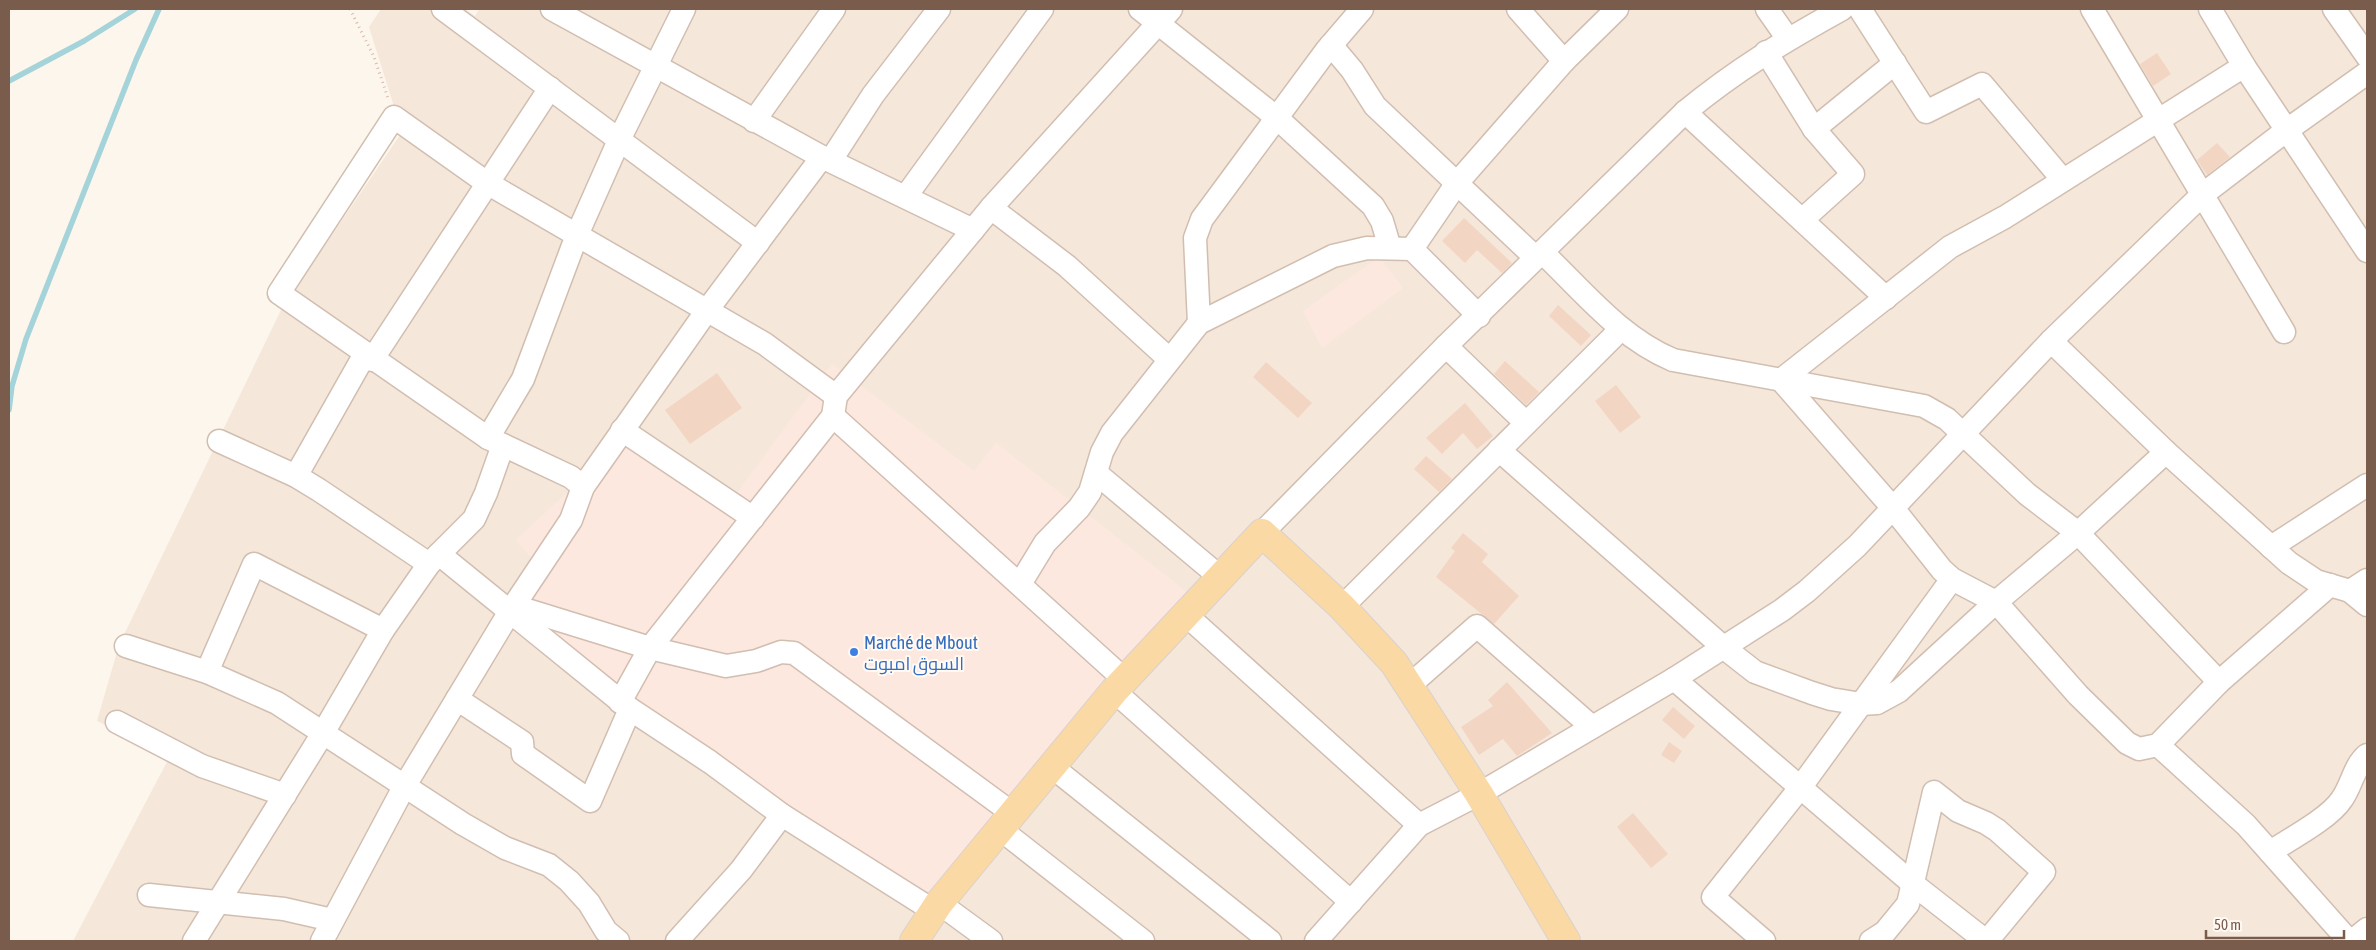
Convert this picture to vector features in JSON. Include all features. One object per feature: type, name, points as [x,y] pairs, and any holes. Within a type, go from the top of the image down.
[{"type":"main road","points":[[914,941],[937,907],[1006,821],[1120,685],[1262,533],[1377,642],[1410,685],[1480,794],[1566,941]]},
{"type":"street","points":[[443,9],[620,138],[758,243]]},
{"type":"street","points":[[552,9],[754,121],[973,230]]},
{"type":"street","points":[[194,941],[323,733],[383,630],[434,559],[474,519],[486,493],[495,441],[523,379],[577,235],[620,138],[684,9]]},
{"type":"street","points":[[754,121],[834,9]]},
{"type":"street","points":[[322,941],[404,788],[512,609],[571,520],[583,487],[708,309],[939,9]]},
{"type":"street","points":[[1199,323],[1195,238],[1202,219],[1331,45],[1362,9]]},
{"type":"street","points":[[1518,9],[1564,61]]},
{"type":"street","points":[[1020,584],[1045,542],[1079,508],[1090,492],[1102,452],[1112,433],[1169,358],[1199,323],[1332,256],[1367,248],[1401,248],[1564,61],[1616,9]]},
{"type":"street","points":[[1767,9],[1788,39]]},
{"type":"street","points":[[1262,533],[1446,346],[1479,316],[1685,112],[1720,84],[1766,52],[1842,9]]},
{"type":"street","points":[[1860,9],[1926,112],[1982,84],[2063,180]]},
{"type":"street","points":[[2092,9],[2160,120],[2202,196],[2284,332]]},
{"type":"street","points":[[2334,9],[2367,56]]},
{"type":"street","points":[[906,196],[1032,12]]},
{"type":"street","points":[[2221,12],[2244,66],[2367,251]]},
{"type":"street","points":[[457,699],[522,742],[523,754],[590,801],[625,705],[650,648],[753,518],[835,406],[973,230],[1156,14],[1277,118],[1373,206],[1401,248],[1479,316]]},
{"type":"street","points":[[1331,45],[1352,70],[1375,106],[1457,183],[1640,344],[1673,360],[1924,406],[1947,419],[1961,434],[2047,511],[2078,533],[2219,682]]},
{"type":"street","points":[[1766,52],[1814,129],[1853,174],[1802,220]]},
{"type":"street","points":[[1814,129],[1895,62]]},
{"type":"street","points":[[1781,380],[1950,247],[2006,217],[2244,66]]},
{"type":"street","points":[[1316,941],[1419,825],[1480,794],[1674,679],[1782,610],[1807,591],[1856,546],[2051,342],[2202,196],[2287,130],[2367,73]]},
{"type":"street","points":[[296,476],[369,357],[550,88]]},
{"type":"street","points":[[1685,112],[1886,298]]},
{"type":"street","points":[[583,487],[571,477],[495,441],[369,357],[279,293],[394,117],[487,184],[708,309],[765,344],[835,406],[1020,584],[1120,685],[1351,902]]},
{"type":"street","points":[[991,208],[1067,266],[1169,358]]},
{"type":"street","points":[[1342,607],[1621,329]]},
{"type":"street","points":[[2051,342],[2166,452],[2271,547],[2306,575],[2354,590]]},
{"type":"street","points":[[1446,346],[1526,424]]},
{"type":"street","points":[[1781,380],[1892,507],[1942,570],[1952,579],[1996,602],[2078,695],[2127,743],[2139,749],[2158,745],[2219,682],[2354,590]]},
{"type":"street","points":[[622,430],[753,518]]},
{"type":"street","points":[[219,442],[296,476],[434,559],[512,609],[625,705],[710,762],[782,814],[991,941]]},
{"type":"street","points":[[1499,450],[1723,647],[1755,672],[1831,699],[1861,704],[1877,703],[1899,691],[1996,602],[2078,533],[2166,452]]},
{"type":"street","points":[[1096,473],[1220,577]]},
{"type":"street","points":[[2271,547],[2367,484]]},
{"type":"street","points":[[207,672],[254,564],[383,630]]},
{"type":"street","points":[[1764,941],[1713,897],[1800,788],[1952,579]]},
{"type":"street","points":[[512,609],[650,648],[726,666],[756,661],[780,652],[794,654],[1006,821],[1143,941]]},
{"type":"street","points":[[1185,614],[1419,825]]},
{"type":"street","points":[[1410,685],[1477,626],[1592,727]]},
{"type":"street","points":[[126,646],[207,672],[277,703],[404,788],[492,840],[549,865],[560,872],[589,904],[606,931],[618,941]]},
{"type":"street","points":[[1674,679],[1913,884],[1986,941],[2044,872],[1997,830],[1958,811],[1934,792],[1913,884],[1908,904],[1898,919],[1871,941]]},
{"type":"street","points":[[117,722],[202,766],[284,795]]},
{"type":"street","points":[[2158,745],[2246,825],[2351,941],[2367,929]]},
{"type":"street","points":[[2270,852],[2332,811],[2342,799],[2358,765],[2367,755]]},
{"type":"street","points":[[1051,766],[1270,941]]},
{"type":"street","points":[[677,941],[741,870],[782,814]]},
{"type":"street","points":[[149,896],[284,909],[332,920]]},
{"type":"path","points":[[350,9],[374,58],[394,117]]},
{"type":"shaded area","points":[[381,9],[465,9],[475,16],[479,9],[2367,9],[2367,941],[73,941],[170,756],[97,721],[119,645],[281,310],[402,132],[369,27]]},
{"type":"shaded area","points":[[1379,257],[1403,288],[1322,348],[1303,311]]},
{"type":"shaded area","name":"Marché de Mbout السوق امبوت","points":[[832,364],[974,471],[996,443],[1188,593],[934,899],[786,809],[617,690],[523,614],[528,600],[549,578],[516,540],[625,439],[727,507]]},
{"type":"building","points":[[2157,53],[2171,74],[2153,86],[2140,64]]},
{"type":"building","points":[[2217,143],[2230,157],[2207,175],[2197,160]]},
{"type":"building","points":[[1464,218],[1512,263],[1502,273],[1477,250],[1465,263],[1442,241]]},
{"type":"building","points":[[1558,305],[1591,335],[1581,346],[1549,316]]},
{"type":"building","points":[[1505,361],[1539,392],[1526,405],[1494,374]]},
{"type":"building","points":[[1266,362],[1312,403],[1298,418],[1253,377]]},
{"type":"building","points":[[717,373],[742,408],[690,444],[665,410]]},
{"type":"building","points":[[1616,385],[1641,417],[1620,433],[1595,401]]},
{"type":"building","points":[[1465,403],[1493,436],[1477,449],[1463,433],[1442,454],[1426,438]]},
{"type":"building","points":[[1426,456],[1452,479],[1439,492],[1414,469]]},
{"type":"building","points":[[1463,533],[1488,554],[1482,562],[1519,596],[1494,624],[1436,577],[1455,551],[1451,548]]},
{"type":"building","points":[[1507,682],[1552,733],[1517,756],[1503,739],[1479,755],[1461,727],[1493,706],[1488,700]]},
{"type":"building","points":[[1673,707],[1695,726],[1684,739],[1662,720]]},
{"type":"building","points":[[1669,742],[1682,751],[1674,763],[1661,755]]},
{"type":"building","points":[[1633,813],[1668,854],[1651,868],[1617,827]]},
{"type":"waterway","points":[[9,81],[84,41],[135,9]]},
{"type":"waterway","points":[[9,410],[12,386],[26,339],[136,60],[159,9]]},
{"type":"place","name":"Marché de Mbout السوق امبوت","points":[[854,652]]}]
